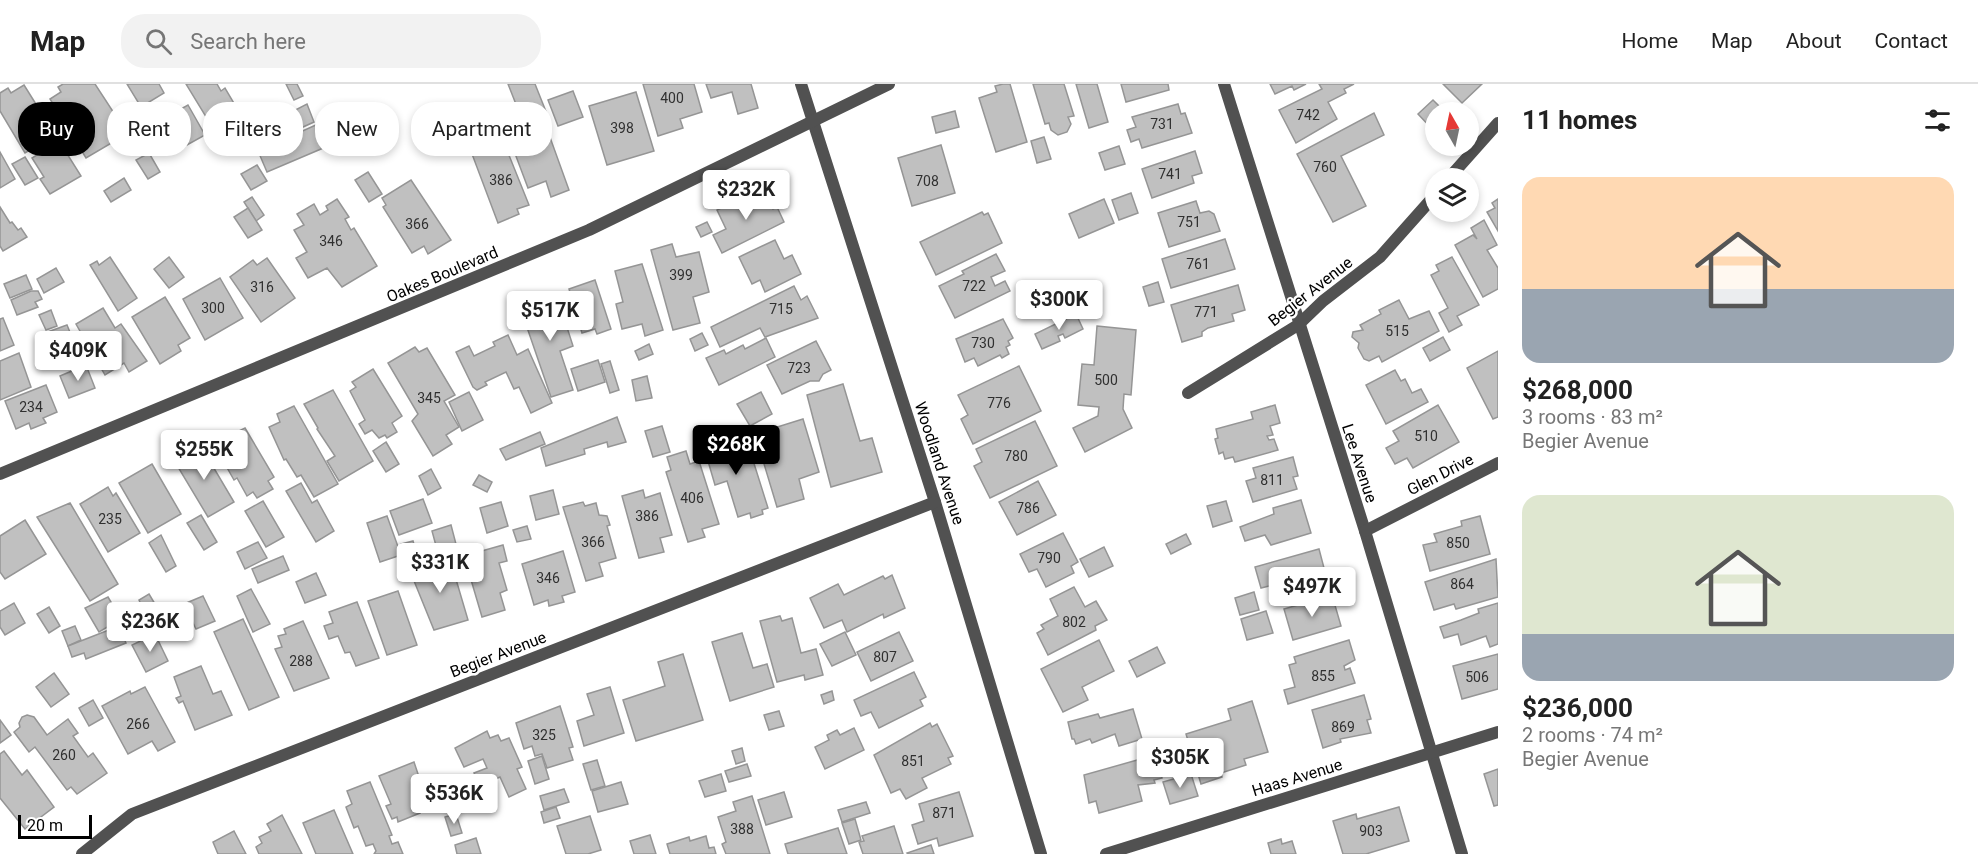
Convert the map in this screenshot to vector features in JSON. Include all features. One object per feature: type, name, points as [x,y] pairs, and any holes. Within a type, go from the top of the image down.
[{"type":"street","name":"Woodland Avenue","points":[[801,84],[935,502],[1041,854]]},
{"type":"street","name":"Oakes Boulevard","points":[[0,474],[589,230],[889,84]]},
{"type":"street","name":"Lee Avenue","points":[[1224,84],[1298,325],[1365,531],[1462,854]]},
{"type":"street","points":[[1458,168],[1498,123]]},
{"type":"street","name":"Begier Avenue","points":[[1188,393],[1298,325],[1323,301],[1380,257],[1425,206]]},
{"type":"street","name":"Glen Drive","points":[[1365,531],[1498,463]]},
{"type":"street","name":"Begier Avenue","points":[[82,854],[132,814],[935,502]]},
{"type":"street","name":"Haas Avenue","points":[[1106,854],[1498,732]]},
{"type":"building","points":[[63,84],[95,84],[107,102],[107,146],[95,153],[95,102],[52,102],[50,99],[61,92],[58,87]]},
{"type":"building","points":[[127,84],[159,84],[164,93],[149,102],[138,102]]},
{"type":"building","points":[[186,84],[217,84],[221,91],[225,88],[233,102],[203,102],[203,112]]},
{"type":"building","points":[[286,84],[297,84],[303,96],[294,100]]},
{"type":"building","points":[[508,84],[535,84],[542,102],[515,102]]},
{"type":"building","points":[[643,84],[694,84],[702,112],[680,119],[683,128],[658,136]]},
{"type":"building","points":[[706,84],[751,84],[758,108],[738,114],[732,92],[711,98]]},
{"type":"building","points":[[1010,84],[1027,142],[996,152],[979,98],[997,92],[995,86]]},
{"type":"building","points":[[1033,84],[1064,84],[1074,116],[1068,117],[1071,124],[1067,132],[1058,135],[1051,130],[1049,123],[1045,124]]},
{"type":"building","points":[[1076,84],[1097,84],[1108,122],[1089,128]]},
{"type":"building","points":[[1121,84],[1168,84],[1169,90],[1126,102]]},
{"type":"building","points":[[1270,84],[1306,84],[1294,90],[1292,86],[1275,94]]},
{"type":"building","points":[[1319,84],[1354,84],[1344,89],[1346,93],[1328,102],[1337,119],[1296,143],[1279,110],[1322,89]]},
{"type":"building","points":[[1443,84],[1482,84],[1463,102]]},
{"type":"building","points":[[24,85],[35,102],[18,102],[18,141],[0,111],[0,93],[8,88],[11,93]]},
{"type":"building","points":[[573,91],[583,117],[558,126],[552,110],[552,102],[548,100]]},
{"type":"building","points":[[636,92],[654,151],[607,165],[589,106]]},
{"type":"building","points":[[307,104],[314,122],[303,127],[303,106]]},
{"type":"building","points":[[1178,104],[1181,114],[1185,113],[1192,133],[1142,148],[1139,139],[1131,142],[1127,130],[1136,127],[1132,117]]},
{"type":"building","points":[[1425,107],[1425,121],[1418,114]]},
{"type":"building","points":[[191,110],[203,131],[203,136],[191,143]]},
{"type":"building","points":[[955,111],[959,127],[936,133],[932,117]]},
{"type":"building","points":[[1374,113],[1384,135],[1341,156],[1366,206],[1333,222],[1297,154]]},
{"type":"building","points":[[315,125],[315,152],[267,172],[260,156],[303,156],[303,131]]},
{"type":"building","points":[[1044,137],[1051,159],[1037,163],[1031,141]]},
{"type":"building","points":[[552,143],[569,190],[551,197],[546,181],[528,188],[516,156],[552,156]]},
{"type":"building","points":[[941,145],[955,193],[912,206],[898,158]]},
{"type":"building","points":[[1119,146],[1125,164],[1105,170],[1099,153]]},
{"type":"building","points":[[1195,151],[1202,173],[1192,176],[1194,183],[1152,198],[1142,169]]},
{"type":"building","points":[[0,152],[15,179],[0,188]]},
{"type":"building","points":[[35,156],[68,156],[81,176],[50,194],[40,179],[44,177],[32,158]]},
{"type":"building","points":[[143,156],[151,156],[160,172],[148,179],[136,160]]},
{"type":"building","points":[[473,156],[509,156],[529,205],[517,209],[519,214],[498,223]]},
{"type":"building","points":[[25,157],[38,178],[25,185],[12,164]]},
{"type":"building","points":[[257,165],[267,181],[251,190],[241,174]]},
{"type":"building","points":[[368,172],[382,194],[369,202],[355,180]]},
{"type":"building","points":[[124,178],[131,190],[111,202],[104,191]]},
{"type":"building","points":[[411,180],[451,240],[428,254],[424,246],[412,253],[383,207],[386,205],[382,198]]},
{"type":"building","points":[[765,193],[773,209],[777,207],[784,222],[722,253],[713,235],[726,229],[717,210],[743,197],[746,202]]},
{"type":"building","points":[[1131,193],[1138,213],[1119,220],[1112,200]]},
{"type":"building","points":[[252,197],[264,215],[256,221],[244,202]]},
{"type":"building","points":[[337,199],[349,217],[345,219],[351,230],[354,228],[377,266],[342,287],[327,268],[308,278],[296,258],[307,252],[294,230],[304,225],[297,214],[314,204],[320,215],[328,210],[326,206]]},
{"type":"building","points":[[1104,199],[1114,223],[1079,238],[1069,214]]},
{"type":"building","points":[[1498,199],[1498,231],[1487,212],[1495,208],[1492,203]]},
{"type":"building","points":[[1196,201],[1200,213],[1209,211],[1214,214],[1220,231],[1169,247],[1158,213]]},
{"type":"building","points":[[0,207],[10,223],[12,222],[18,230],[21,228],[27,237],[3,251],[0,246]]},
{"type":"building","points":[[248,208],[262,230],[248,238],[234,217]]},
{"type":"building","points":[[982,212],[984,215],[988,213],[1002,243],[936,275],[920,242]]},
{"type":"building","points":[[1484,220],[1497,245],[1487,250],[1498,268],[1498,289],[1483,297],[1455,245],[1473,235],[1477,239],[1471,228]]},
{"type":"building","points":[[707,222],[712,232],[701,237],[696,227]]},
{"type":"building","points":[[1225,239],[1235,269],[1171,288],[1162,259]]},
{"type":"building","points":[[775,240],[784,259],[792,255],[801,274],[765,292],[760,280],[752,284],[739,257]]},
{"type":"building","points":[[672,244],[676,257],[699,252],[709,292],[693,297],[700,323],[673,330],[651,250]]},
{"type":"building","points":[[996,254],[1005,271],[991,277],[995,286],[1005,281],[1010,291],[955,318],[939,286],[964,274],[962,271]]},
{"type":"building","points":[[110,257],[137,298],[118,311],[90,265],[97,261],[99,265]]},
{"type":"building","points":[[169,257],[184,277],[169,288],[154,269]]},
{"type":"building","points":[[1452,257],[1479,305],[1457,316],[1462,325],[1449,332],[1439,313],[1448,308],[1431,275],[1439,271],[1436,265]]},
{"type":"building","points":[[267,258],[295,298],[261,322],[230,277],[253,260],[257,265]]},
{"type":"building","points":[[642,264],[663,330],[645,336],[642,324],[622,329],[616,304],[623,302],[615,271]]},
{"type":"building","points":[[56,268],[64,282],[44,293],[37,279]]},
{"type":"building","points":[[26,275],[32,289],[10,298],[4,284]]},
{"type":"building","points":[[220,278],[243,318],[205,340],[183,299]]},
{"type":"building","points":[[595,280],[611,329],[597,334],[595,329],[582,333],[569,289]]},
{"type":"building","points":[[1158,282],[1164,302],[1149,306],[1143,287]]},
{"type":"building","points":[[1238,285],[1245,310],[1232,314],[1234,321],[1208,328],[1202,332],[1202,336],[1182,342],[1171,305]]},
{"type":"building","points":[[794,286],[801,300],[807,296],[818,318],[765,337],[760,328],[720,347],[711,327]]},
{"type":"building","points":[[31,291],[38,291],[42,299],[35,302],[38,307],[17,315],[11,300]]},
{"type":"building","points":[[556,293],[573,346],[560,351],[573,390],[551,397],[521,310],[540,304],[538,299]]},
{"type":"building","points":[[165,297],[190,338],[178,345],[181,351],[160,364],[132,317]]},
{"type":"building","points":[[1399,300],[1409,319],[1429,311],[1439,331],[1382,362],[1379,356],[1369,361],[1364,359],[1358,348],[1359,343],[1352,337],[1353,332],[1363,330],[1360,325],[1381,314],[1379,310]]},
{"type":"building","points":[[103,308],[115,328],[121,324],[147,361],[129,372],[124,363],[105,375],[76,324]]},
{"type":"building","points":[[51,310],[57,326],[46,330],[39,315]]},
{"type":"building","points":[[1076,314],[1083,329],[1065,338],[1063,334],[1058,336],[1060,341],[1042,349],[1035,334]]},
{"type":"building","points":[[3,318],[14,345],[0,351],[0,319]]},
{"type":"building","points":[[1003,319],[1013,338],[1008,341],[1010,345],[1006,347],[1009,354],[1002,358],[1000,355],[978,366],[974,358],[965,362],[956,339]]},
{"type":"building","points":[[67,325],[81,359],[56,368],[42,334]]},
{"type":"building","points":[[1097,326],[1136,330],[1131,395],[1124,394],[1123,409],[1132,428],[1085,452],[1073,428],[1098,416],[1099,407],[1078,405],[1082,364],[1094,365]]},
{"type":"building","points":[[702,333],[708,345],[695,351],[690,339]]},
{"type":"building","points":[[508,335],[517,355],[528,349],[552,403],[531,413],[519,387],[514,389],[506,372],[485,382],[487,385],[477,390],[473,387],[456,352],[469,346],[474,356],[495,346],[493,342]]},
{"type":"building","points":[[1443,337],[1450,350],[1430,361],[1423,348]]},
{"type":"building","points":[[766,338],[775,357],[719,385],[706,358],[724,350],[726,354],[743,345],[745,349]]},
{"type":"building","points":[[816,341],[831,370],[823,374],[819,381],[810,381],[782,394],[767,365]]},
{"type":"building","points":[[649,344],[653,354],[639,360],[635,351]]},
{"type":"building","points":[[415,347],[419,352],[427,348],[455,395],[444,401],[459,427],[446,435],[452,444],[433,456],[412,421],[418,414],[388,363]]},
{"type":"building","points":[[1498,351],[1498,417],[1493,419],[1467,368]]},
{"type":"building","points":[[19,353],[31,387],[0,400],[0,361]]},
{"type":"building","points":[[598,360],[605,382],[578,391],[571,369]]},
{"type":"building","points":[[610,361],[619,390],[610,393],[601,364]]},
{"type":"building","points":[[86,365],[95,388],[69,398],[60,376]]},
{"type":"building","points":[[1019,366],[1041,411],[973,444],[961,419],[968,415],[958,395]]},
{"type":"building","points":[[373,369],[402,416],[392,423],[397,432],[387,438],[385,435],[379,438],[372,430],[365,434],[359,424],[365,420],[350,391],[356,387],[352,382]]},
{"type":"building","points":[[1395,370],[1401,381],[1405,379],[1412,393],[1421,389],[1428,402],[1386,424],[1366,385]]},
{"type":"building","points":[[647,376],[652,398],[636,401],[632,380]]},
{"type":"building","points":[[843,384],[860,441],[872,438],[882,472],[831,487],[807,395]]},
{"type":"building","points":[[46,385],[57,412],[43,418],[46,423],[31,429],[29,423],[16,429],[5,401]]},
{"type":"building","points":[[333,390],[373,461],[339,481],[327,461],[335,456],[304,404]]},
{"type":"building","points":[[469,392],[483,420],[462,431],[449,402]]},
{"type":"building","points":[[761,392],[772,414],[750,426],[737,404]]},
{"type":"building","points":[[1275,405],[1280,423],[1270,426],[1273,435],[1267,436],[1269,440],[1274,439],[1278,450],[1235,462],[1233,457],[1225,459],[1223,452],[1219,454],[1215,439],[1218,438],[1216,429],[1253,419],[1251,412]]},
{"type":"building","points":[[1438,405],[1459,442],[1413,468],[1407,458],[1395,464],[1386,448],[1399,441],[1393,431]]},
{"type":"building","points":[[294,406],[338,484],[314,497],[301,475],[297,477],[286,459],[284,460],[269,427],[280,422],[277,414]]},
{"type":"building","points":[[617,417],[626,442],[608,447],[607,442],[584,449],[585,454],[546,466],[541,448]]},
{"type":"building","points":[[803,419],[819,472],[799,479],[804,499],[777,507],[755,434]]},
{"type":"building","points":[[1035,421],[1057,466],[990,498],[974,466],[982,462],[976,449]]},
{"type":"building","points":[[662,426],[670,452],[653,457],[645,431]]},
{"type":"building","points":[[245,428],[274,477],[268,481],[273,489],[257,498],[253,492],[247,496],[237,478],[234,480],[212,441]]},
{"type":"building","points":[[540,432],[545,444],[506,460],[500,449]]},
{"type":"building","points":[[731,435],[738,458],[751,454],[768,508],[762,510],[763,514],[751,518],[750,513],[738,517],[727,481],[715,485],[703,444]]},
{"type":"building","points":[[386,442],[399,464],[386,472],[373,451]]},
{"type":"building","points":[[199,443],[234,502],[208,517],[175,462],[184,456],[182,453]]},
{"type":"building","points":[[686,451],[690,464],[699,461],[719,524],[702,529],[705,537],[688,542],[666,472],[671,470],[667,457]]},
{"type":"building","points":[[1293,457],[1298,476],[1293,477],[1297,489],[1253,502],[1246,481],[1256,478],[1253,468]]},
{"type":"building","points":[[152,464],[181,514],[148,533],[119,483]]},
{"type":"building","points":[[431,469],[441,488],[428,495],[419,476]]},
{"type":"building","points":[[479,475],[492,482],[487,492],[473,485]]},
{"type":"building","points":[[1038,481],[1056,515],[1017,535],[999,502]]},
{"type":"building","points":[[301,483],[312,503],[317,500],[334,531],[316,542],[286,491]]},
{"type":"building","points":[[108,487],[113,496],[116,493],[140,533],[108,552],[80,504]]},
{"type":"building","points":[[553,490],[559,514],[536,520],[530,496]]},
{"type":"building","points":[[643,490],[645,498],[660,493],[672,535],[660,538],[664,552],[639,558],[622,496]]},
{"type":"building","points":[[423,499],[432,523],[399,535],[390,511]]},
{"type":"building","points":[[1301,500],[1311,533],[1271,545],[1265,535],[1245,541],[1240,527],[1274,514],[1273,508]]},
{"type":"building","points":[[263,501],[284,537],[266,547],[245,511]]},
{"type":"building","points":[[1226,501],[1232,521],[1213,527],[1207,506]]},
{"type":"building","points":[[501,502],[508,526],[487,533],[480,508]]},
{"type":"building","points":[[583,502],[585,506],[596,503],[599,515],[607,516],[610,525],[607,526],[616,558],[599,563],[603,576],[586,581],[563,507]]},
{"type":"building","points":[[70,503],[118,584],[90,601],[37,517]]},
{"type":"building","points":[[201,515],[217,542],[204,550],[187,523]]},
{"type":"building","points":[[387,516],[401,555],[380,562],[367,523]]},
{"type":"building","points":[[1480,516],[1490,554],[1430,571],[1423,545],[1437,542],[1434,534],[1462,526],[1461,521]]},
{"type":"building","points":[[25,520],[46,554],[5,579],[0,572],[0,536]]},
{"type":"building","points":[[451,525],[457,548],[438,553],[432,531]]},
{"type":"building","points":[[527,526],[531,539],[517,542],[513,530]]},
{"type":"building","points":[[1063,533],[1078,562],[1071,566],[1074,573],[1046,587],[1037,569],[1029,572],[1020,554]]},
{"type":"building","points":[[1186,534],[1191,544],[1171,554],[1166,544]]},
{"type":"building","points":[[161,535],[176,566],[166,572],[149,543]]},
{"type":"building","points":[[413,541],[418,558],[406,561],[401,544]]},
{"type":"building","points":[[258,542],[267,558],[245,569],[237,552]]},
{"type":"building","points":[[503,545],[507,561],[499,563],[507,590],[500,593],[505,610],[482,617],[464,556]]},
{"type":"building","points":[[1104,547],[1113,566],[1089,577],[1080,559]]},
{"type":"building","points":[[1319,549],[1324,568],[1318,570],[1321,580],[1283,591],[1281,583],[1261,588],[1255,567]]},
{"type":"building","points":[[563,551],[575,592],[562,596],[564,602],[549,606],[548,600],[534,605],[522,564]]},
{"type":"building","points":[[283,556],[289,570],[258,583],[252,569]]},
{"type":"building","points":[[450,559],[468,620],[434,630],[410,571]]},
{"type":"building","points":[[1496,559],[1498,597],[1456,609],[1454,604],[1434,610],[1425,582]]},
{"type":"building","points":[[316,573],[326,595],[305,603],[296,582]]},
{"type":"building","points":[[892,575],[905,608],[884,618],[883,614],[847,632],[842,620],[824,628],[810,598],[838,584],[844,595],[883,576],[885,579]]},
{"type":"building","points":[[1074,587],[1085,607],[1096,601],[1107,620],[1095,626],[1096,630],[1048,655],[1037,633],[1044,629],[1041,625],[1058,616],[1050,599]]},
{"type":"building","points":[[251,589],[270,624],[253,632],[237,596]]},
{"type":"building","points":[[398,591],[417,645],[387,655],[368,601]]},
{"type":"building","points":[[1254,592],[1259,610],[1240,615],[1235,598]]},
{"type":"building","points":[[149,594],[155,604],[144,611],[139,600]]},
{"type":"building","points":[[1332,595],[1341,626],[1293,640],[1284,609]]},
{"type":"building","points":[[203,596],[215,621],[196,629],[184,604]]},
{"type":"building","points":[[108,597],[121,619],[99,632],[85,608]]},
{"type":"building","points":[[357,602],[379,658],[356,666],[350,652],[345,653],[338,636],[329,639],[324,626],[333,623],[329,612]]},
{"type":"building","points":[[14,603],[25,623],[5,635],[0,627],[0,611]]},
{"type":"building","points":[[1498,603],[1498,644],[1490,647],[1486,636],[1461,645],[1458,634],[1444,638],[1440,627],[1479,613],[1478,609]]},
{"type":"building","points":[[49,607],[60,626],[49,633],[37,614]]},
{"type":"building","points":[[1266,611],[1273,633],[1247,640],[1241,619]]},
{"type":"building","points":[[780,616],[782,621],[792,618],[801,653],[816,649],[823,675],[805,680],[804,675],[777,682],[760,621]]},
{"type":"building","points":[[145,618],[149,629],[127,639],[122,627]]},
{"type":"building","points":[[243,619],[279,697],[249,710],[214,632]]},
{"type":"building","points":[[303,621],[329,678],[294,691],[275,649],[282,647],[278,636],[286,634],[284,629]]},
{"type":"building","points":[[75,626],[81,640],[68,646],[62,631]]},
{"type":"building","points":[[119,626],[126,643],[86,659],[84,653],[72,657],[68,646]]},
{"type":"building","points":[[845,632],[856,655],[832,666],[820,644]]},
{"type":"building","points":[[899,632],[913,661],[871,681],[857,652]]},
{"type":"building","points":[[742,633],[753,668],[767,664],[774,687],[730,701],[712,642]]},
{"type":"building","points":[[155,634],[168,661],[146,672],[132,645]]},
{"type":"building","points":[[1099,640],[1114,671],[1082,687],[1088,700],[1063,712],[1041,669]]},
{"type":"building","points":[[1349,640],[1355,660],[1344,666],[1345,670],[1350,668],[1355,683],[1288,704],[1284,690],[1295,687],[1289,665],[1296,663],[1294,657]]},
{"type":"building","points":[[1157,647],[1165,663],[1137,677],[1129,661]]},
{"type":"building","points":[[683,654],[703,720],[636,741],[623,700],[665,686],[658,662]]},
{"type":"building","points":[[1498,654],[1498,689],[1462,699],[1453,666]]},
{"type":"building","points":[[201,666],[213,694],[221,691],[232,715],[195,730],[183,701],[179,703],[176,698],[181,696],[174,677]]},
{"type":"building","points":[[914,672],[926,697],[920,700],[923,706],[879,728],[871,712],[861,716],[854,700]]},
{"type":"building","points":[[54,673],[69,694],[51,707],[36,687]]},
{"type":"building","points":[[145,687],[175,742],[158,751],[152,741],[128,754],[102,706],[130,691],[131,694]]},
{"type":"building","points":[[610,687],[624,733],[584,746],[577,721],[594,715],[587,694]]},
{"type":"building","points":[[832,691],[834,700],[824,704],[821,695]]},
{"type":"building","points":[[1364,695],[1371,719],[1367,720],[1371,733],[1340,739],[1341,742],[1323,748],[1312,710]]},
{"type":"building","points":[[93,700],[103,718],[89,726],[79,708]]},
{"type":"building","points":[[1252,701],[1268,752],[1244,759],[1246,765],[1221,773],[1222,777],[1201,784],[1186,734],[1231,720],[1228,709]]},
{"type":"building","points":[[560,706],[573,747],[569,748],[573,760],[547,768],[542,754],[535,756],[532,746],[524,749],[516,723]]},
{"type":"building","points":[[1133,709],[1142,739],[1119,746],[1115,734],[1092,743],[1090,739],[1076,744],[1072,739],[1068,722],[1098,714],[1100,718]]},
{"type":"building","points":[[779,711],[784,726],[769,730],[764,715]]},
{"type":"building","points":[[27,715],[34,717],[47,735],[68,719],[78,733],[73,736],[88,757],[93,753],[107,773],[77,794],[71,787],[67,790],[35,747],[29,752],[14,732],[20,727],[22,717]]},
{"type":"building","points":[[0,720],[11,735],[0,743]]},
{"type":"building","points":[[930,723],[932,727],[937,724],[953,756],[948,758],[951,764],[922,778],[927,788],[906,799],[900,789],[891,793],[874,755]]},
{"type":"building","points":[[854,728],[864,750],[825,769],[815,747],[829,740],[827,735],[837,730],[840,735]]},
{"type":"building","points":[[487,731],[490,738],[498,735],[501,741],[509,738],[522,767],[517,769],[526,789],[509,797],[500,777],[480,786],[474,773],[487,768],[483,759],[464,767],[455,748]]},
{"type":"building","points":[[742,748],[745,761],[736,764],[732,751]]},
{"type":"building","points":[[4,751],[22,775],[27,770],[54,807],[25,829],[0,798],[0,754]]},
{"type":"building","points":[[1155,755],[1162,778],[1154,780],[1155,783],[1138,785],[1142,801],[1099,813],[1096,801],[1089,803],[1084,775]]},
{"type":"building","points":[[542,756],[549,779],[535,784],[528,761]]},
{"type":"building","points":[[597,760],[605,786],[591,790],[583,764]]},
{"type":"building","points":[[414,762],[419,777],[423,775],[428,788],[423,790],[429,805],[418,809],[420,813],[398,822],[397,817],[392,819],[386,806],[391,804],[379,776]]},
{"type":"building","points":[[747,764],[751,776],[729,782],[725,771]]},
{"type":"building","points":[[1498,769],[1498,805],[1494,806],[1484,774]]},
{"type":"building","points":[[721,774],[726,791],[705,797],[699,781]]},
{"type":"building","points":[[1191,774],[1198,796],[1170,804],[1163,782]]},
{"type":"building","points":[[370,782],[392,835],[389,836],[392,844],[398,842],[403,854],[374,854],[376,851],[373,844],[366,846],[358,826],[354,828],[346,807],[352,804],[347,791]]},
{"type":"building","points":[[621,782],[628,804],[598,812],[592,791]]},
{"type":"building","points":[[564,789],[569,802],[544,810],[540,796]]},
{"type":"building","points":[[784,792],[792,817],[766,825],[758,800]]},
{"type":"building","points":[[959,792],[973,836],[939,846],[937,838],[918,844],[912,825],[924,821],[919,804]]},
{"type":"building","points":[[752,796],[770,854],[726,854],[722,844],[726,842],[718,817],[736,811],[733,802]]},
{"type":"building","points":[[866,802],[870,813],[842,822],[838,810]]},
{"type":"building","points":[[556,807],[560,818],[544,823],[541,812]]},
{"type":"building","points":[[1399,807],[1409,841],[1366,854],[1343,854],[1333,821],[1356,814],[1357,819]]},
{"type":"building","points":[[334,810],[353,854],[316,854],[303,823]]},
{"type":"building","points":[[456,814],[462,833],[451,836],[445,817]]},
{"type":"building","points":[[282,815],[302,854],[259,854],[256,847],[262,843],[259,837],[271,831],[267,824]]},
{"type":"building","points":[[590,816],[601,850],[588,854],[566,854],[557,826]]},
{"type":"building","points":[[855,819],[861,840],[849,844],[842,823]]},
{"type":"building","points":[[894,826],[903,854],[863,854],[859,842],[864,841],[862,836]]},
{"type":"building","points":[[838,828],[847,854],[788,854],[785,844]]},
{"type":"building","points":[[234,831],[246,854],[218,854],[213,842]]},
{"type":"building","points":[[650,835],[656,854],[634,854],[630,841]]},
{"type":"building","points":[[706,836],[709,848],[714,847],[716,854],[670,854],[667,844],[689,837],[690,841]]},
{"type":"building","points":[[476,838],[481,854],[457,854],[455,845]]},
{"type":"building","points":[[1281,839],[1282,844],[1292,841],[1296,854],[1271,854],[1268,843]]},
{"type":"building","points":[[931,845],[934,854],[907,853]]}]
